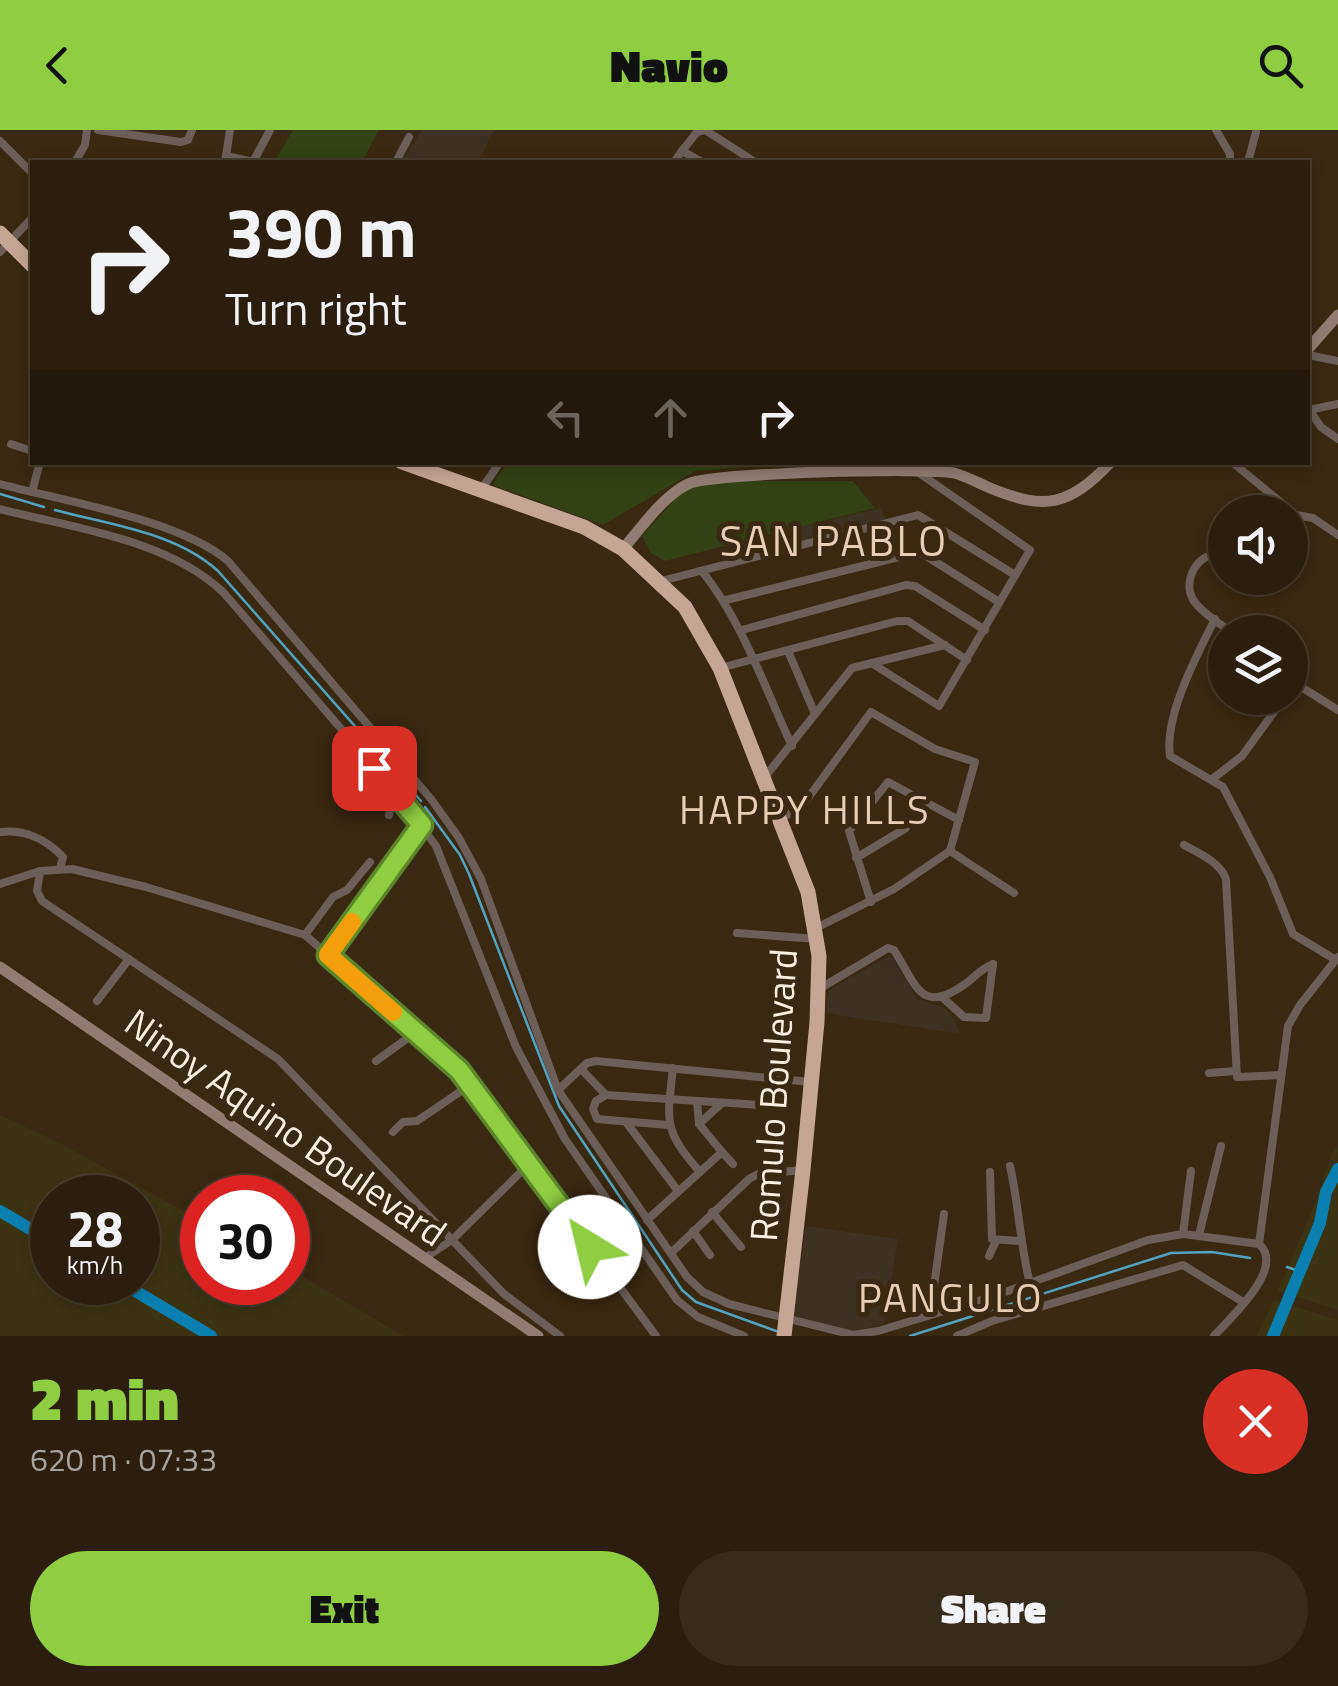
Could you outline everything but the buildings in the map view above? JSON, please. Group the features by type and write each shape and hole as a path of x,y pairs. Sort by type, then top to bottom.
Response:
{"highway":[{"path":"3,243 30,263"},
{"name":"Romulo Boulevard","path":"411,465 584,527 623,548 685,608 720,668 808,892 817,934 819,989 786,1328"}],"main road":[{"path":"1310,350 1338,316"},
{"path":"623,548 687,484 751,469 954,474 1028,502 1049,503 1068,499 1108,465"},
{"name":"Ninoy Aquino Boulevard","path":"0,967 538,1336"}],"street":[{"path":"76,160 88,130"},
{"path":"98,130 181,142 188,140 192,130"},
{"path":"226,159 230,130"},
{"path":"254,160 270,130"},
{"path":"675,160 698,132 705,130 752,160"},
{"path":"1216,130 1230,160"},
{"path":"1249,160 1256,132"},
{"path":"397,160 409,137"},
{"path":"0,141 30,171"},
{"path":"682,151 698,160"},
{"path":"3,243 30,220"},
{"path":"1310,353 1338,361"},
{"path":"1310,409 1338,404"},
{"path":"1310,410 1321,427 1338,439"},
{"path":"10,444 30,451"},
{"path":"32,492 39,465"},
{"path":"482,490 498,465"},
{"path":"874,664 939,706 1030,550 904,465"},
{"path":"1236,465 1273,495"},
{"path":"0,484 32,492 48,509 176,558 206,576 400,797 436,846 516,1047 565,1140 676,1300 698,1317 744,1336"},
{"path":"0,509 48,509 170,530 213,548 302,644 459,838 481,879 558,1090 687,1278 703,1292 786,1328 853,1334 930,1316 1148,1240 1183,1234 1259,1244 1268,1257 1262,1279 1214,1336"},
{"path":"661,581 918,516 1015,574"},
{"path":"1308,517 1338,535"},
{"path":"726,600 923,554 999,602"},
{"path":"1208,554 1190,578 1190,592 1194,603 1209,615"},
{"path":"702,571 726,600 742,630 792,746"},
{"path":"742,630 906,585 915,586 985,630"},
{"path":"720,668 908,621 967,660"},
{"path":"1208,636 1179,703 1168,746 1170,756 1223,787 1270,877 1294,934 1337,959 1288,1026 1259,1244"},
{"path":"764,778 846,673 858,664 874,664 945,645"},
{"path":"788,651 815,714"},
{"path":"1308,693 1338,710"},
{"path":"737,933 817,934 950,851 974,762 936,749 871,712 802,805 781,819"},
{"path":"1211,780 1242,756 1272,715"},
{"path":"870,902 849,831 888,782 959,820"},
{"path":"388,815 392,802 400,797"},
{"path":"410,810 431,799"},
{"path":"328,955 422,825"},
{"path":"856,858 906,828"},
{"path":"0,832 30,833 57,851 62,857 60,868"},
{"path":"1184,846 1223,870 1226,879 1237,1090"},
{"path":"950,851 1014,893"},
{"path":"305,935 333,897 347,890 370,862"},
{"path":"0,884 60,868 146,887 305,935 459,1070 656,1336"},
{"path":"40,872 37,891 42,901 278,1059 504,1294 560,1336"},
{"path":"819,989 888,948 894,950 921,994 943,998 964,1017 986,1018 994,966 990,963 943,998"},
{"path":"97,1001 129,959"},
{"path":"376,1060 416,1032"},
{"path":"558,1090 581,1068 596,1061 811,1082"},
{"path":"581,1068 606,1095"},
{"path":"674,1068 668,1125 672,1139 700,1172"},
{"path":"1209,1073 1281,1075"},
{"path":"668,1125 596,1119 596,1101 606,1095 777,1106 782,1102 786,1079"},
{"path":"393,1132 403,1122 417,1121 470,1085"},
{"path":"697,1101 699,1124 733,1164"},
{"path":"699,1124 722,1103"},
{"path":"626,1122 678,1191"},
{"path":"1199,1236 1221,1146"},
{"path":"646,1220 722,1152"},
{"path":"424,1259 452,1240 529,1164"},
{"path":"1010,1166 1018,1202 1019,1241 1030,1284"},
{"path":"670,1253 742,1184 758,1174 803,1170"},
{"path":"1183,1234 1191,1170"},
{"path":"990,1172 992,1239 1019,1241"},
{"path":"712,1212 741,1247"},
{"path":"930,1316 944,1214"},
{"path":"692,1231 710,1255"},
{"path":"989,1256 996,1241"},
{"path":"958,1336 1009,1316 1183,1265 1243,1302"}],"shaded area":[{"path":"422,130 494,130 479,160 403,160"},
{"path":"880,508 886,521 788,547 784,531"},
{"path":"892,957 917,999 943,1007 960,1034 825,1013 829,990"},
{"path":"806,1226 898,1239 884,1324 854,1331 792,1319"}],"green space":[{"path":"293,130 379,130 363,160 275,160"},
{"path":"506,465 751,465 695,471 603,525 493,485"},
{"path":"721,481 853,481 875,508 665,561 651,553 642,536 683,490"}],"sand":[{"path":"0,1115 118,1175 30,1175 30,1305 160,1305 160,1198 180,1209 180,1305 310,1305 310,1281 404,1336 0,1336"},
{"path":"1338,1146 1338,1310 1278,1291 1331,1155"},
{"path":"1274,1300 1338,1320 1338,1336 1256,1336"}],"waterway":[{"path":"0,494 44,507"},
{"path":"55,510 162,539 218,571 421,801"},
{"path":"425,807 469,874 559,1106 682,1290 696,1302 776,1331"},
{"path":"1273,1336 1338,1169"},
{"path":"0,1211 30,1229"},
{"path":"910,1336 1171,1253 1212,1252 1250,1258"},
{"path":"1287,1267 1299,1271"},
{"path":"159,1305 211,1336"}],"slow traffic":[{"path":"352,922 328,955 393,1012"}],"district":[{"name":"SAN PABLO","path":"834,540"},
{"name":"HAPPY HILLS","path":"805,809"},
{"name":"PANGULO","path":"951,1297"}],"route":[{"path":"374,768 422,825 328,955 459,1070 590,1247"}]}
